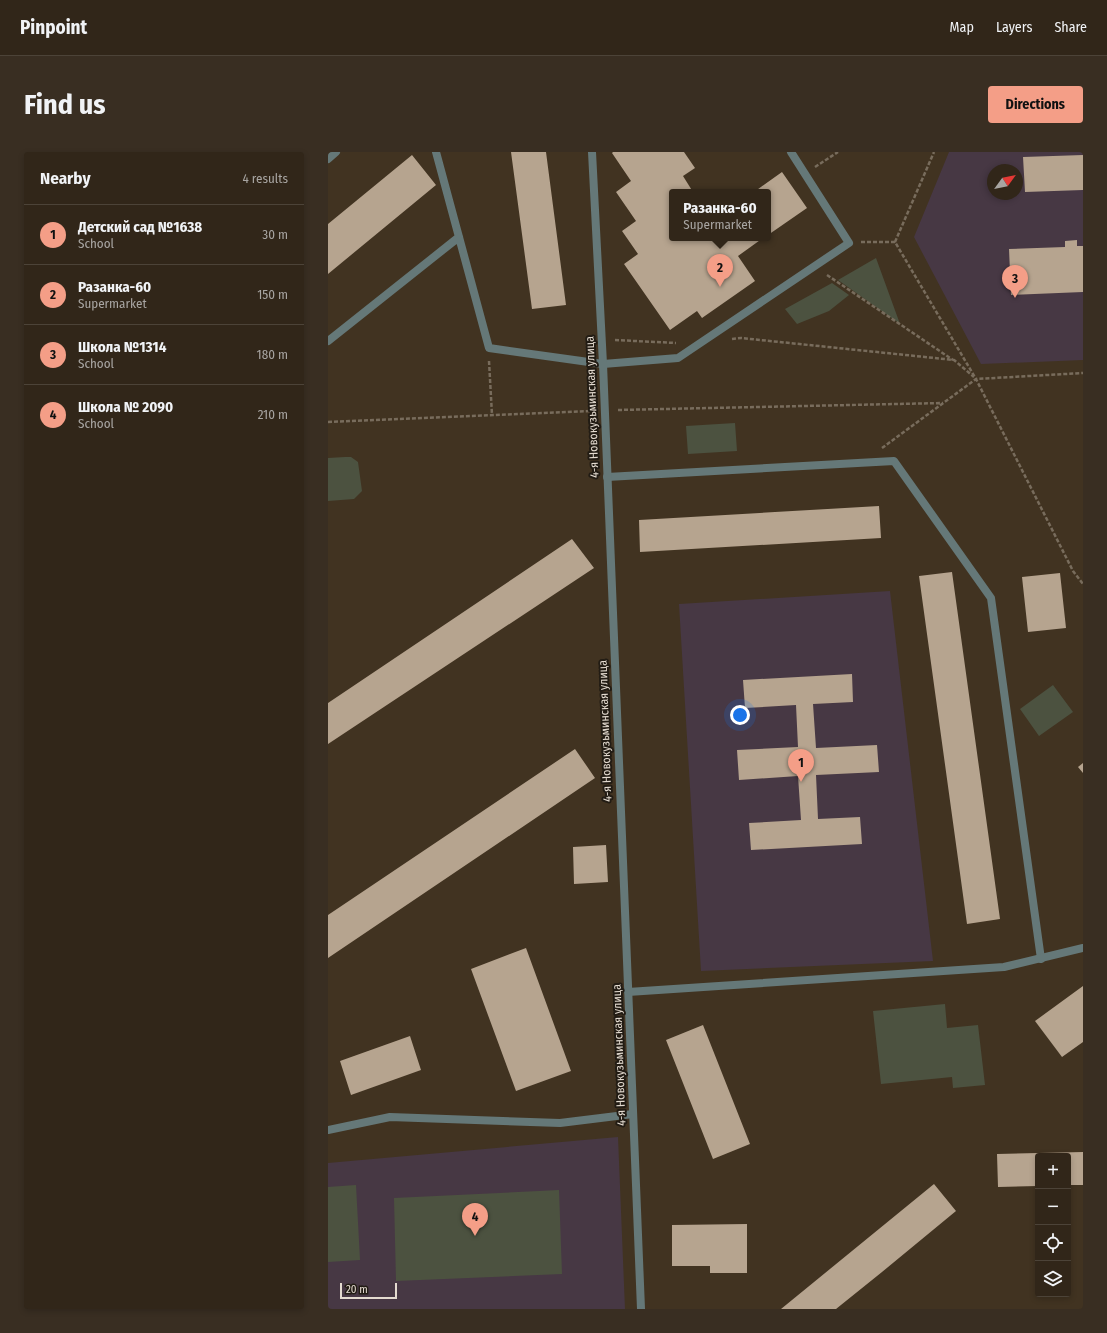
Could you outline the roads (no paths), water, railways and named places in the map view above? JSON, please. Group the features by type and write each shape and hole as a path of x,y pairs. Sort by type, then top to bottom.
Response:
{"street":[{"path":"328,159 336,152"},
{"path":"436,152 489,348 603,364 678,358 849,243 790,152"},
{"name":"4-я Новокузьминская улица","path":"592,152 603,364 641,1309"},
{"path":"328,341 459,237"},
{"path":"607,477 894,461 991,598 1041,959"},
{"path":"628,992 1004,967 1083,948"},
{"path":"328,1130 390,1117 560,1123 633,1114"}],"place":[{"name":"Разанка-60","path":"720,287"},
{"name":"Школа №1314","path":"1015,298"},
{"name":"Детский сад №1638","path":"801,782"},
{"name":"Школа № 2090","path":"475,1236"}]}
